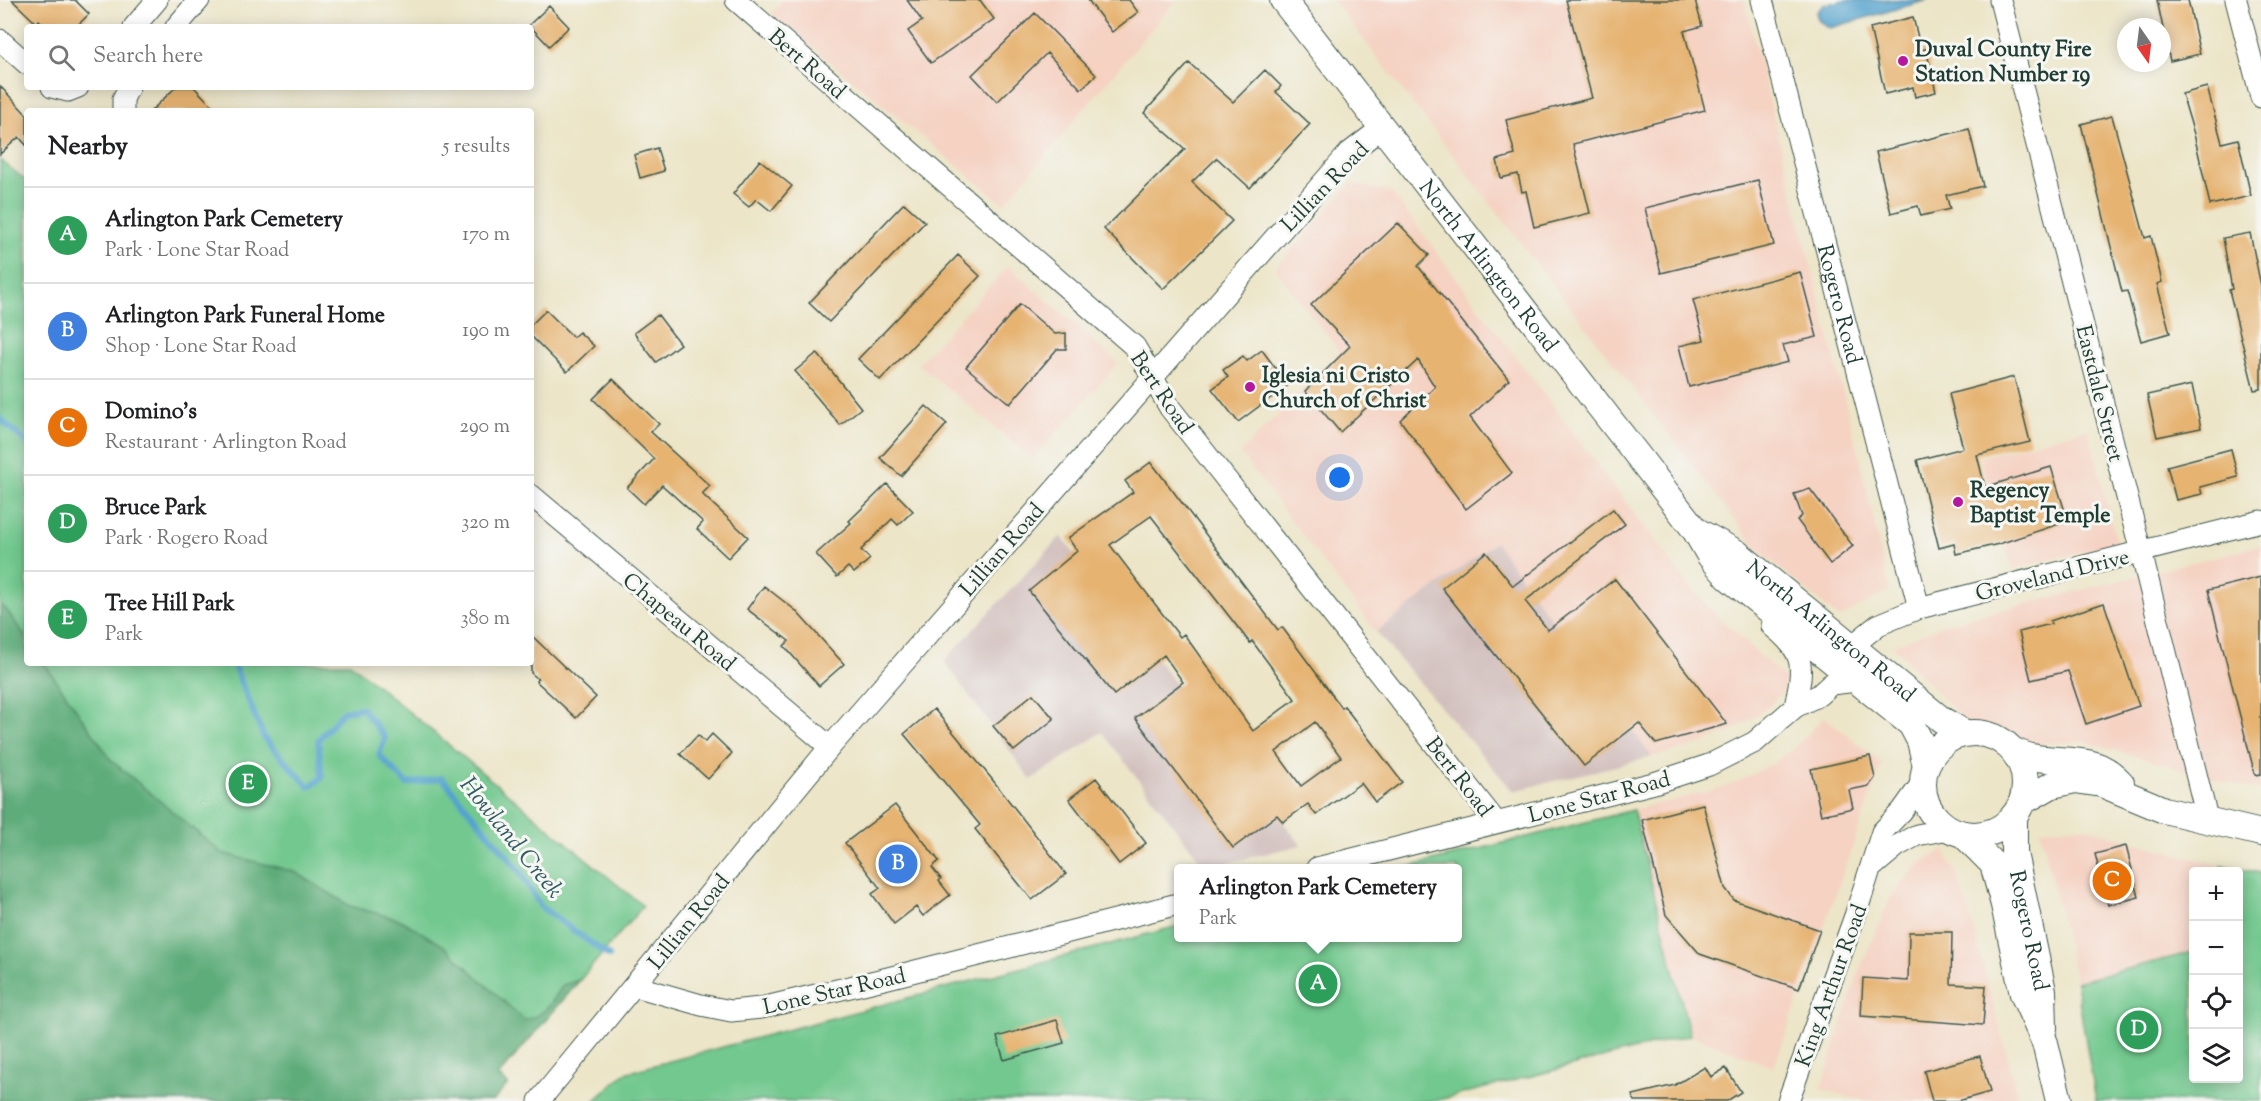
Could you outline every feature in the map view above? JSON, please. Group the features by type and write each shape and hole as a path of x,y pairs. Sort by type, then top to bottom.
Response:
{"main road":[{"name":"North Arlington Road","path":"1283,0 1695,530 1710,556 1728,577 1911,724 1920,741 1924,774"},
{"name":"North Arlington Road","path":"1695,530 1737,553 1942,720 1965,733"},
{"path":"2133,797 2110,771 2090,763 2068,759 2036,758 2014,751 1997,738 1987,734 1965,733 1946,741 1937,748 1924,774 1926,805 1940,823 1956,832 1975,836 1997,830 2018,809 2052,785 2075,780 2102,784 2133,797 2164,810 2261,833"},
{"path":"2014,751 2024,770 2025,781 2018,809"},
{"name":"Rogero Road","path":"2018,809 2014,853 2043,991 2045,1043"},
{"name":"Rogero Road","path":"1956,832 1993,864 2023,994 2045,1043 2059,1101"}],"street":[{"path":"137,24 157,0"},
{"path":"179,24 199,0"},
{"name":"Bert Road","path":"736,0 1135,347 1170,408 1496,822"},
{"name":"Rogero Road","path":"1762,0 1919,608"},
{"name":"Eastdale Street","path":"2000,0 2142,552 2208,822"},
{"path":"2236,0 2261,97"},
{"path":"0,40 24,61"},
{"path":"123,108 123,99 128,90"},
{"name":"Lillian Road","path":"635,986 830,747 1349,153 1383,127"},
{"name":"Chapeau Road","path":"534,498 830,747"},
{"name":"Groveland Drive","path":"1852,646 1878,625 1919,608 2261,521"},
{"path":"1710,556 1719,584 1788,639 1800,658 1801,678 1795,707"},
{"name":"Lone Star Road","path":"1333,864 1654,783 1709,765 1755,742 1795,707 1819,694 1831,684 1857,681"},
{"name":"King Arthur Road","path":"1788,1101 1855,916 1882,832 1902,812 1924,774"},
{"path":"1870,868 1897,846 1917,835 1956,832"},
{"name":"Lone Star Road","path":"635,986 731,1011 761,1008 1174,905"},
{"path":"539,1101 635,986"}],"shaded area":[{"path":"783,0 1176,0 1004,204 771,14"},
{"path":"1333,0 1744,0 1862,468 1889,591 1839,618 1758,550"},
{"path":"1351,183 1391,192 1686,582 1719,618 1786,679 1784,691 1761,713 1731,731 1695,746 1652,757 1495,542 1376,632 1240,453 1340,352 1275,268"},
{"path":"1008,266 1118,363 1033,459 918,364"},
{"path":"2088,429 2117,543 2012,569 1980,457"},
{"path":"1061,536 1301,845 1223,864 1203,864 1102,732 1031,780 944,661"},
{"path":"1495,542 1652,757 1513,791 1376,632"},
{"path":"2261,545 2261,791 2087,742 2044,743 1998,754 1893,646 1942,625"},
{"path":"1824,717 1882,763 1774,1067 1690,1035 1633,810 1723,788 1749,776 1775,762 1799,744"},
{"path":"2082,826 2222,866 2189,867 2189,953 2076,982 2040,829"},
{"path":"1944,850 1956,874 1968,908 2019,1101 1865,1101 1821,1089 1859,971 1890,899 1920,863"}],"green space":[{"path":"0,160 24,179 24,666 354,666 643,906 498,1076 508,1084 493,1101 0,1101"},
{"path":"0,604 24,635 24,666 46,666 112,761 222,853 295,872 350,906 401,920 444,946 524,1020 543,1011 563,985 580,980 498,1076 508,1084 493,1101 0,1101"},
{"path":"1633,810 1690,1035 1435,1101 594,1101 625,1073 1174,927 1174,942 1462,942 1462,864 1421,864"},
{"path":"2243,870 2261,873 2261,1101 2096,1101 2076,982 2189,953 2189,1083 2243,1083"}],"water":[{"path":"1845,0 1928,0 1830,28 1819,21 1816,13 1823,5"}],"building":[{"path":"12,0 75,0 89,14 79,24 42,24 39,20 36,23"},
{"path":"907,0 980,0 994,19 931,63 908,31 922,21"},
{"path":"1088,0 1129,0 1138,12 1112,32"},
{"path":"1566,0 1695,0 1702,26 1684,31 1705,110 1573,144 1590,213 1534,227 1526,191 1522,192 1518,174 1501,178 1497,160 1515,155 1506,120 1592,98"},
{"path":"2157,0 2188,0 2200,54 2171,61 2171,18 2161,18"},
{"path":"549,6 569,27 549,46 534,30 534,24 530,24"},
{"path":"1035,13 1096,75 1081,89 1047,53 997,102 972,75"},
{"name":"Duval County Fire Station Number 19","path":"1913,17 1921,50 1926,49 1936,92 1915,97 1913,87 1885,94 1870,28"},
{"path":"1189,63 1233,102 1265,70 1281,86 1276,92 1310,124 1250,188 1217,158 1192,182 1232,221 1163,289 1104,229 1185,149 1144,113"},
{"path":"0,86 24,112 24,143 19,137 0,154"},
{"path":"2207,87 2222,143 2238,139 2251,196 2210,205 2194,134 2182,94"},
{"path":"173,90 197,90 214,108 154,108"},
{"path":"2112,116 2145,238 2151,236 2162,282 2157,284 2170,333 2141,341 2127,291 2122,292 2081,124"},
{"path":"1969,129 1983,186 1946,195 1950,209 1921,216 1918,206 1891,213 1876,152"},
{"path":"657,148 664,171 640,178 634,155"},
{"path":"760,160 792,186 771,211 756,199 749,207 733,194"},
{"path":"1758,180 1774,245 1661,273 1645,208"},
{"path":"904,203 925,222 829,322 809,303"},
{"path":"1398,223 1429,255 1418,266 1509,380 1470,417 1512,473 1466,509 1400,420 1435,387 1418,360 1340,432 1305,391 1350,346 1311,305"},
{"path":"2250,233 2261,286 2261,389 2254,390 2229,290 2232,289 2223,238"},
{"path":"958,255 980,276 880,380 858,359"},
{"path":"1800,272 1817,337 1783,345 1788,362 1689,387 1679,346 1704,340 1693,300"},
{"path":"1020,304 1055,334 1066,333 1066,349 1057,349 1010,404 966,367"},
{"path":"546,310 573,337 579,332 594,346 567,372 534,339 534,322"},
{"path":"658,315 680,344 656,362 634,333"},
{"name":"Iglesia ni Cristo Church of Christ","path":"1262,350 1288,385 1238,422 1212,389 1228,377 1223,370 1243,356 1247,361"},
{"path":"817,353 861,408 840,425 795,371"},
{"name":"Regency Baptist Temple","path":"2014,377 2030,442 1977,455 1985,487 2051,467 2068,521 1999,544 1956,554 1954,544 1939,548 1917,460 1963,448 1949,394"},
{"path":"613,379 659,424 651,432 710,486 702,494 748,537 728,558 697,529 703,522 662,485 644,504 627,488 654,459 593,399"},
{"path":"2192,385 2201,428 2157,437 2147,395"},
{"path":"926,406 947,424 901,476 880,458"},
{"path":"2231,449 2238,477 2200,487 2202,494 2176,500 2167,466"},
{"path":"1151,462 1278,630 1282,627 1342,708 1344,706 1402,782 1375,802 1361,783 1316,815 1308,804 1283,822 1277,815 1233,848 1135,718 1183,682 1164,655 1114,695 1029,591 1077,551 1068,538 1133,492 1125,481","holes":["1151,516 1250,643 1252,641 1295,699 1253,731 1184,634 1180,637 1110,545","1315,722 1341,757 1301,786 1276,752"]},
{"path":"887,484 913,511 898,525 892,519 861,550 870,559 854,573 848,567 837,577 816,554 851,523 849,521"},
{"path":"1810,489 1853,546 1830,564 1797,520 1802,516 1794,494"},
{"path":"1613,509 1625,524 1525,601 1548,630 1615,579 1727,724 1656,744 1639,723 1584,766 1442,588 1486,552 1513,586"},
{"path":"2261,577 2261,774 2255,775 2208,590"},
{"path":"764,586 795,610 844,664 819,686 784,646 789,641 747,609"},
{"path":"2104,603 2139,706 2086,724 2068,671 2031,680 2019,632 2051,624 2050,621"},
{"path":"534,638 596,697 576,718 536,681 538,679 531,673 531,666 534,666"},
{"path":"1033,694 1054,719 1014,751 993,726"},
{"path":"934,709 1066,874 1032,900 975,829 980,825 904,734"},
{"path":"712,734 732,753 708,779 680,754 698,735 705,742"},
{"path":"1870,756 1875,778 1869,786 1849,790 1853,808 1821,815 1811,769"},
{"path":"1096,778 1146,843 1119,864 1069,799"},
{"path":"1703,804 1725,888 1734,900 1820,930 1799,989 1700,954 1666,915 1642,820"},
{"path":"895,805 939,861 932,867 950,895 923,916 916,907 894,924 872,894 880,888 845,843"},
{"path":"2126,846 2139,897 2108,905 2095,854"},
{"path":"1909,932 1952,932 1951,984 1986,986 1983,1025 1861,1016 1863,978 1908,981"},
{"path":"1057,1020 1064,1043 1004,1060 997,1037"},
{"path":"1980,1056 1990,1092 1958,1101 1932,1101 1924,1071"},
{"path":"1705,1067 1711,1077 1726,1068 1741,1092 1727,1101 1634,1101 1633,1095 1675,1085"}],"waterway":[{"name":"Howland Creek","path":"0,419 24,440"},
{"name":"Howland Creek","path":"234,666 264,738 309,787 322,778 318,740 344,711 362,708 385,738 379,755 407,784 442,778 518,869 541,907 609,956"}],"place":[{"name":"Duval County Fire Station Number 19","path":"1903,61"},
{"name":"Iglesia ni Cristo Church of Christ","path":"1250,387"},
{"name":"Regency Baptist Temple","path":"1958,502"},
{"name":"Tree Hill Park","path":"248,784"},
{"name":"Arlington Park Funeral Home","path":"898,864"},
{"name":"Domino's","path":"2112,881"},
{"name":"Arlington Park Cemetery","path":"1318,984"},
{"name":"Bruce Park","path":"2139,1030"}]}
